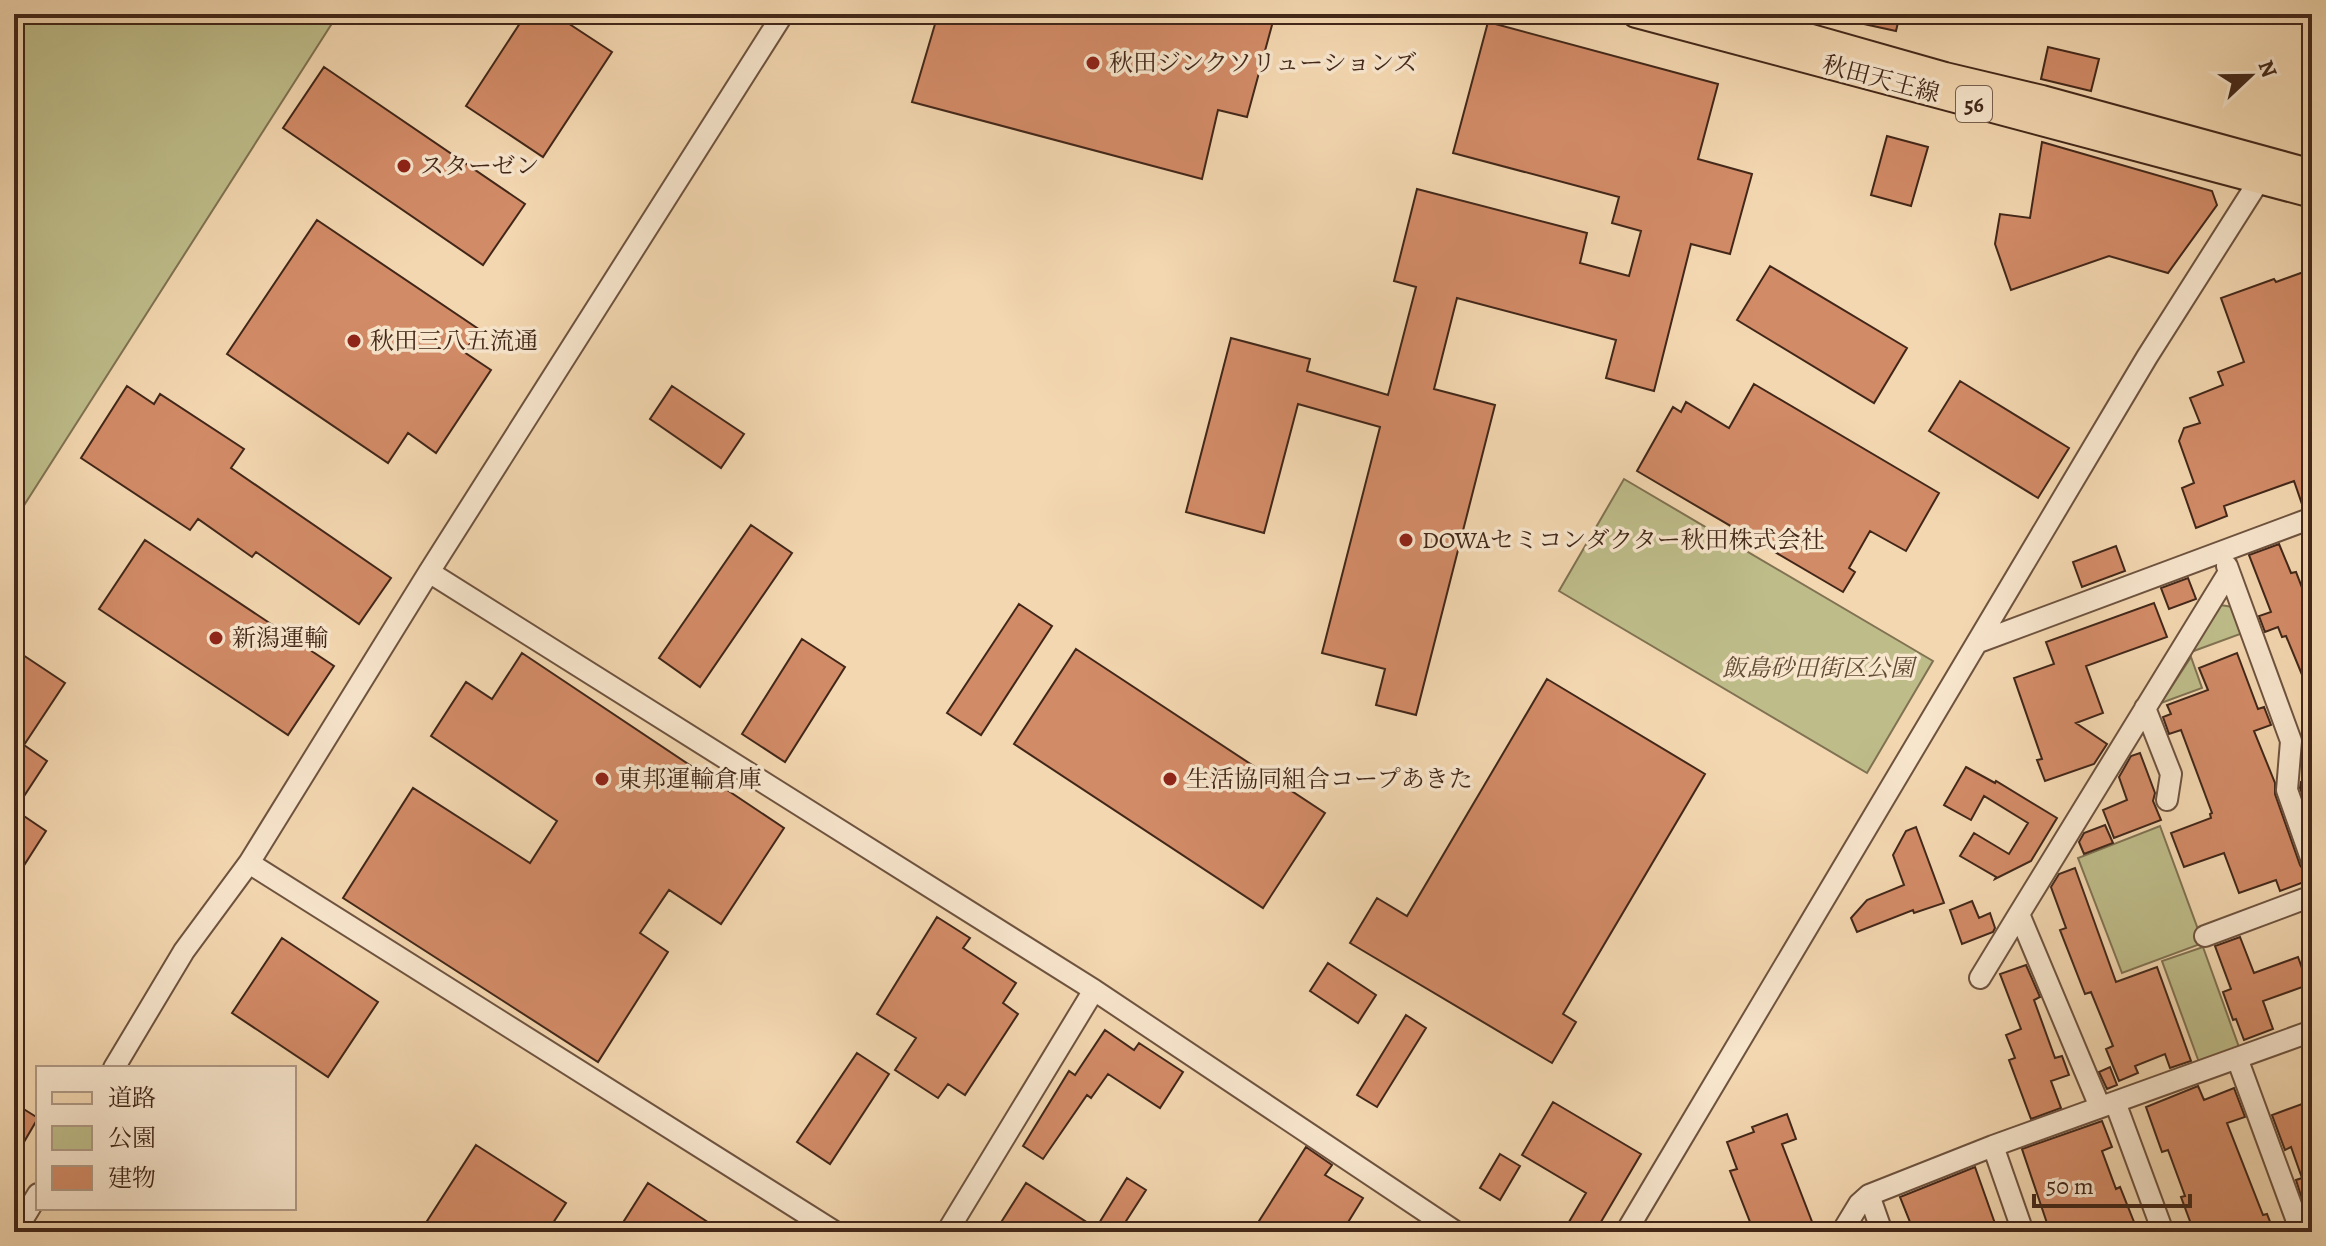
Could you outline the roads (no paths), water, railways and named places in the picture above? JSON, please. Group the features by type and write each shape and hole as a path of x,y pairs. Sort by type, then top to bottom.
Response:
{"main road":[{"name":"秋田天王線","path":"1636,14 2265,171 2312,173"},
{"name":"秋田天王線","path":"1727,14 1945,76 2042,99 2265,171 2312,194"}],"street":[{"path":"115,1066 184,951 249,863 429,572 783,14"},
{"path":"1626,1232 2147,357 2265,171"},
{"path":"1979,642 2312,518"},
{"path":"2222,550 2291,741 2287,790 2312,861"},
{"path":"429,572 1094,990 1456,1232"},
{"path":"1980,978 2229,572"},
{"path":"2145,708 2171,774 2167,800"},
{"path":"249,863 835,1232"},
{"path":"2205,936 2312,896"},
{"path":"2019,914 2163,1232"},
{"path":"947,1232 1094,990"},
{"path":"1842,1232 1859,1204 1869,1195 1993,1146 2312,1031"},
{"path":"2237,1058 2301,1232"},
{"path":"1993,1146 2023,1232"},
{"path":"1869,1195 1882,1232"},
{"path":"15,1232 36,1197"}],"place":[{"name":"秋田ジンクソリューションズ","path":"1093,63"},
{"name":"スターゼン","path":"404,166"},
{"name":"秋田三八五流通","path":"354,341"},
{"name":"DOWAセミコンダクター秋田株式会社","path":"1406,540"},
{"name":"新潟運輸","path":"216,638"},
{"name":"東邦運輸倉庫","path":"602,779"},
{"name":"生活協同組合コープあきた","path":"1170,779"}],"park label":[{"name":"飯島砂田街区公園","path":"1818,668"}]}
